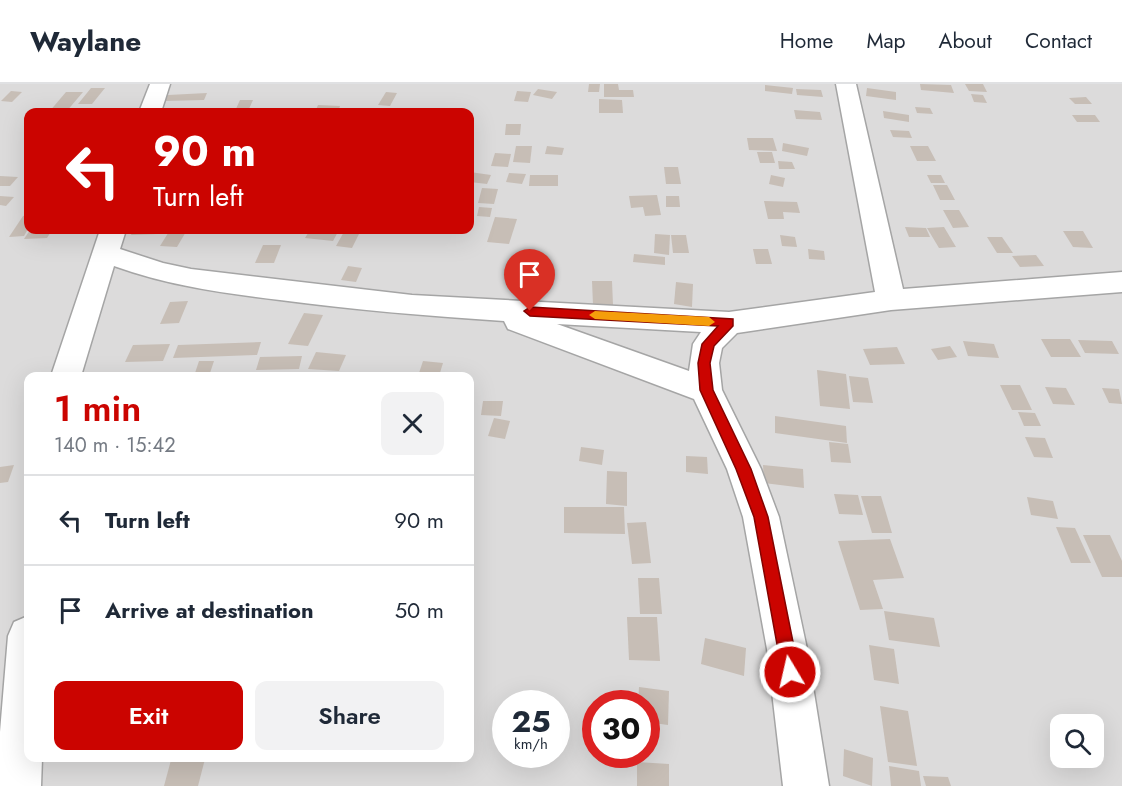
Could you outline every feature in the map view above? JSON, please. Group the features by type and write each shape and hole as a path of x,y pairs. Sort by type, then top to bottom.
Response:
{"street":[{"path":"151,108 160,84"},
{"path":"846,84 891,300"},
{"path":"67,372 109,242 159,272 246,287 412,305 729,323 891,300 1122,282"},
{"path":"486,309 706,390"},
{"path":"729,323 708,344 704,363 706,390 744,469 761,517 787,650 806,786"},
{"path":"18,786 24,696"}],"shaded area":[{"path":"0,84 1122,84 1122,786 0,786"}],"building":[{"path":"589,84 600,84 599,92 588,92"},
{"path":"604,84 618,84 619,90 633,90 634,97 604,97"},
{"path":"920,84 951,85 954,93 921,90"},
{"path":"965,84 983,84 987,92 969,91"},
{"path":"765,85 793,88 792,94 765,91"},
{"path":"91,88 105,88 92,104 78,104"},
{"path":"867,88 896,92 896,100 866,96"},
{"path":"538,89 557,92 552,99 533,95"},
{"path":"796,89 821,90 823,97 797,95"},
{"path":"11,91 22,92 12,102 1,101"},
{"path":"517,91 531,92 528,102 514,101"},
{"path":"66,92 83,92 69,108 52,108"},
{"path":"386,92 397,93 390,106 378,105"},
{"path":"207,93 204,100 164,101 168,95"},
{"path":"971,94 983,95 987,103 974,102"},
{"path":"1086,97 1092,104 1075,104 1069,98"},
{"path":"599,99 622,100 623,113 599,113"},
{"path":"240,100 253,100 249,108 236,108"},
{"path":"318,105 340,106 339,108 317,108"},
{"path":"915,107 930,108 933,114 917,113"},
{"path":"794,110 820,112 822,120 796,119"},
{"path":"883,111 909,115 909,122 884,118"},
{"path":"1072,115 1095,115 1100,122 1077,122"},
{"path":"506,124 521,124 520,135 505,135"},
{"path":"890,130 909,131 912,138 893,137"},
{"path":"747,138 773,138 777,151 749,150"},
{"path":"783,143 809,148 807,156 782,151"},
{"path":"516,146 532,146 530,163 513,162"},
{"path":"547,146 564,148 562,155 545,154"},
{"path":"910,146 928,146 936,161 917,161"},
{"path":"757,152 772,152 775,163 760,163"},
{"path":"495,153 511,154 508,167 491,166"},
{"path":"778,161 792,162 795,169 779,169"},
{"path":"664,167 678,167 681,184 666,184"},
{"path":"474,173 491,175 487,184 474,182"},
{"path":"509,173 526,174 522,184 506,182"},
{"path":"530,175 558,175 558,186 529,186"},
{"path":"771,175 785,178 783,187 769,184"},
{"path":"927,175 941,175 945,183 931,183"},
{"path":"0,176 18,177 10,186 0,186"},
{"path":"933,185 947,185 955,200 940,200"},
{"path":"482,188 498,189 494,204 478,203"},
{"path":"657,195 661,215 645,216 643,207 631,208 629,196"},
{"path":"0,196 14,197 6,206 0,205"},
{"path":"666,196 679,196 680,207 666,207"},
{"path":"764,201 797,202 800,213 783,212 784,219 768,219"},
{"path":"479,207 492,208 490,217 477,216"},
{"path":"943,210 959,210 969,227 953,228"},
{"path":"23,216 24,236 9,237"},
{"path":"495,217 517,219 509,244 487,242"},
{"path":"905,227 926,228 930,237 909,237"},
{"path":"944,227 956,247 939,248 927,228"},
{"path":"1063,231 1083,231 1093,248 1073,247"},
{"path":"27,234 50,234 47,238 24,239"},
{"path":"168,234 185,234 177,247 160,246"},
{"path":"308,234 337,234 333,241 305,238"},
{"path":"343,234 359,234 352,248 336,246"},
{"path":"655,234 670,235 669,255 654,253"},
{"path":"671,235 686,235 689,253 673,253"},
{"path":"780,235 795,237 797,247 782,246"},
{"path":"987,237 1002,237 1013,253 997,253"},
{"path":"263,245 281,245 274,263 255,263"},
{"path":"753,249 768,249 772,264 756,264"},
{"path":"808,249 824,251 825,260 809,259"},
{"path":"634,254 665,257 665,265 633,262"},
{"path":"1036,255 1044,266 1020,267 1012,256"},
{"path":"348,266 362,268 356,282 341,280"},
{"path":"592,281 612,281 613,305 593,305"},
{"path":"676,282 693,284 692,307 674,304"},
{"path":"188,301 179,323 160,324 170,302"},
{"path":"304,313 323,315 308,346 288,344"},
{"path":"1041,339 1070,339 1081,357 1051,357"},
{"path":"1078,340 1112,341 1119,354 1085,353"},
{"path":"963,341 994,344 999,358 968,356"},
{"path":"261,342 257,355 173,358 178,345"},
{"path":"170,344 163,361 125,362 133,345"},
{"path":"950,346 957,357 938,360 931,349"},
{"path":"897,347 905,364 870,365 863,349"},
{"path":"316,352 346,355 339,371 308,369"},
{"path":"302,356 299,369 256,370 260,357"},
{"path":"199,361 214,361 210,372 195,372"},
{"path":"423,361 443,363 440,372 419,372"},
{"path":"817,370 846,374 850,409 820,406"},
{"path":"849,376 868,378 873,403 853,402"},
{"path":"1000,385 1020,385 1032,410 1012,410"},
{"path":"1045,387 1066,388 1075,405 1053,404"},
{"path":"1102,388 1119,389 1122,404 1109,403"},
{"path":"483,401 503,401 501,416 481,415"},
{"path":"1018,412 1035,413 1041,426 1024,426"},
{"path":"775,416 846,426 847,443 775,433"},
{"path":"494,418 510,421 505,439 488,436"},
{"path":"1025,437 1045,438 1053,458 1034,457"},
{"path":"829,442 848,444 851,463 831,462"},
{"path":"581,447 604,450 602,465 579,461"},
{"path":"686,456 707,457 708,474 686,472"},
{"path":"14,465 8,482 0,483 0,467"},
{"path":"763,465 803,469 804,488 764,483"},
{"path":"607,471 627,472 627,506 606,504"},
{"path":"834,494 858,495 863,515 839,514"},
{"path":"861,496 881,496 892,533 872,533"},
{"path":"1027,497 1053,501 1058,519 1031,515"},
{"path":"564,507 624,507 625,534 564,533"},
{"path":"646,522 651,563 632,564 627,523"},
{"path":"1056,527 1075,528 1091,563 1071,563"},
{"path":"1083,535 1110,535 1122,561 1122,577 1102,577"},
{"path":"890,539 904,578 873,580 883,609 860,610 838,541"},
{"path":"638,578 659,578 662,614 640,614"},
{"path":"884,611 934,618 940,647 889,640"},
{"path":"627,617 657,617 660,661 629,660"},
{"path":"705,638 746,648 744,676 701,664"},
{"path":"869,645 894,649 899,684 874,680"},
{"path":"639,687 669,691 668,725 660,724 660,690 639,690"},
{"path":"880,706 908,711 917,766 888,762"},
{"path":"844,749 873,758 872,786 843,776"},
{"path":"170,762 204,762 198,786 164,786"},
{"path":"660,763 669,764 669,786 637,786 637,768 660,768"},
{"path":"889,766 919,771 921,786 891,786"},
{"path":"923,776 948,777 951,786 926,786"}],"slow traffic":[{"path":"595,315 709,322"}],"route":[{"path":"530,311 729,323 708,344 704,363 706,390 744,469 761,517 790,672"}]}
